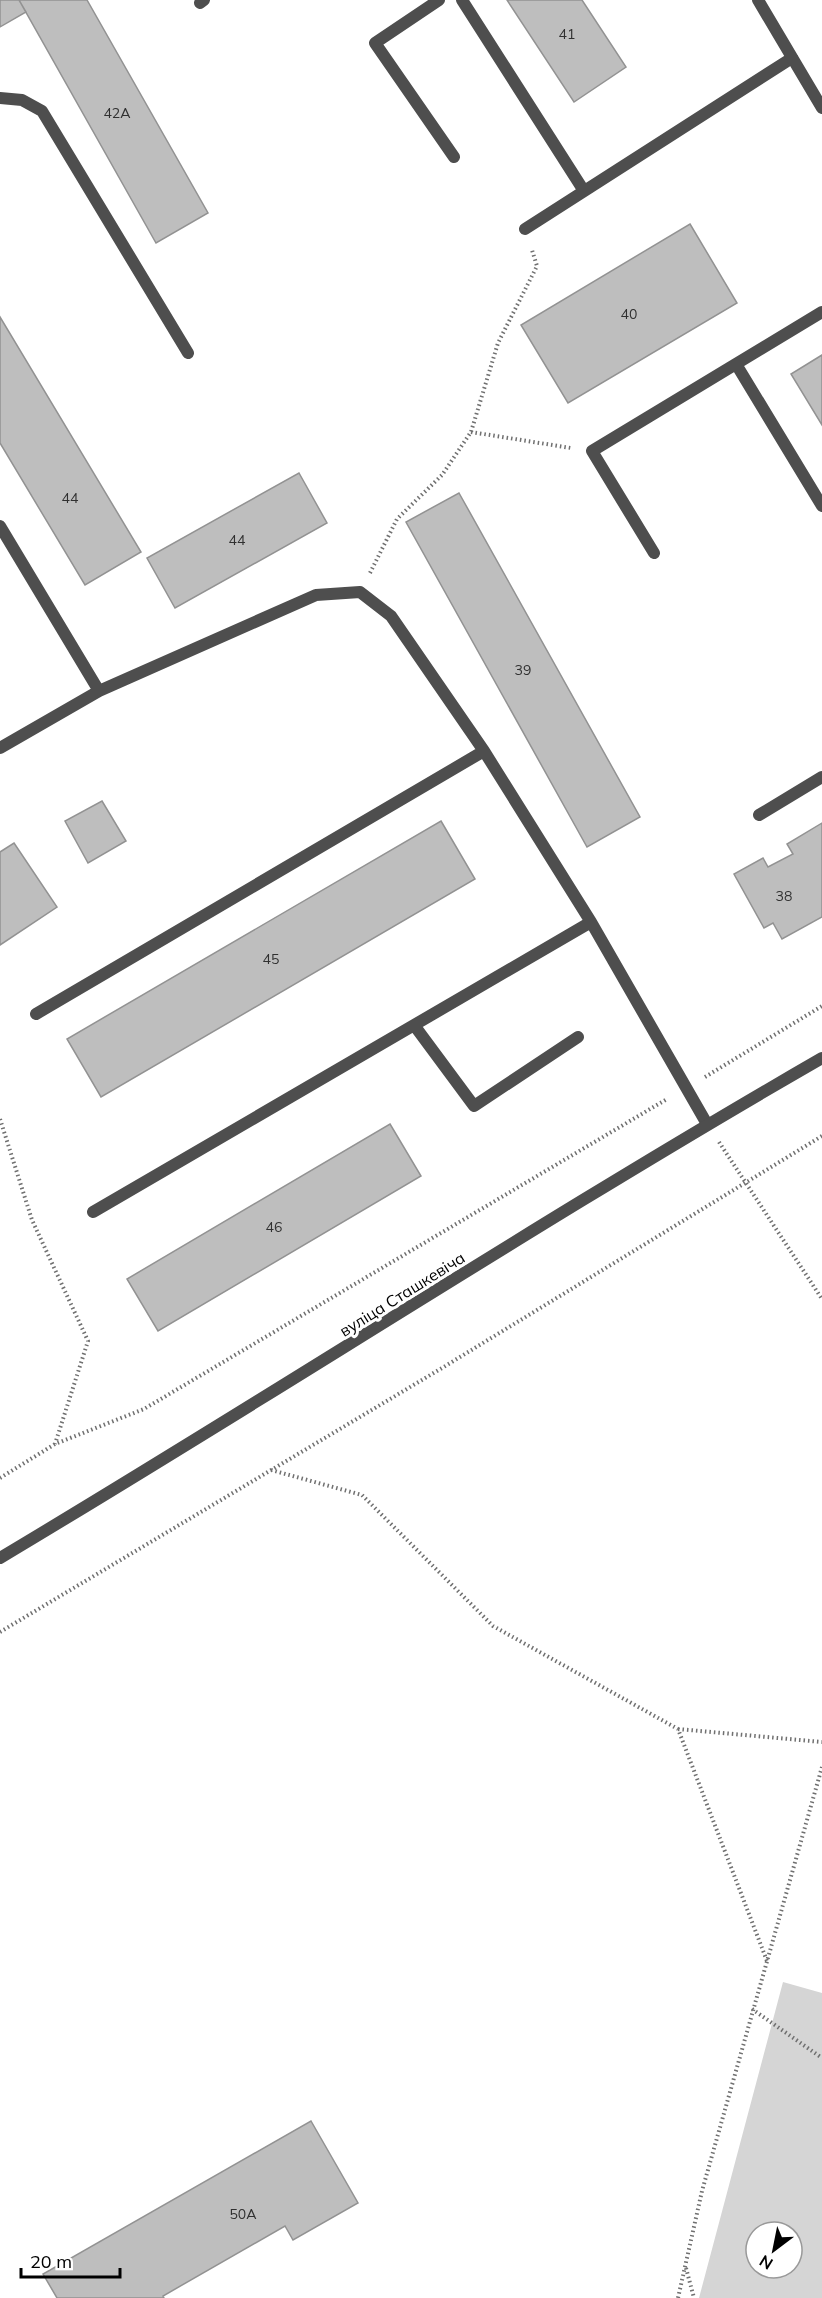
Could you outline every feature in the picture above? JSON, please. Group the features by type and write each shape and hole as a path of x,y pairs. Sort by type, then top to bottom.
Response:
{"street":[{"path":"439,0 375,43 454,157"},
{"path":"462,0 584,191"},
{"path":"758,0 822,108"},
{"path":"525,229 792,58"},
{"path":"0,98 22,100 42,111 188,353"},
{"path":"654,553 592,451 822,312"},
{"path":"736,364 822,506"},
{"path":"0,526 99,691"},
{"path":"0,748 99,691 316,595 360,592 391,616 484,751 591,922 707,1124"},
{"path":"36,1014 484,751"},
{"path":"759,815 822,777"},
{"path":"93,1212 591,922"},
{"path":"414,1025 474,1106 578,1037"},
{"name":"вуліца Сташкевіча","path":"0,1558 161,1462 707,1124 822,1058"}],"path":[{"path":"360,592 397,519 442,475 471,432 498,343 537,266 525,229"},
{"path":"471,432 592,451"},
{"path":"0,1478 55,1444 144,1409 822,1006"},
{"path":"0,1119 32,1221 88,1341 55,1444"},
{"path":"707,1124 822,1299"},
{"path":"0,1632 442,1368 744,1181 822,1136"},
{"path":"270,1470 362,1495 493,1626 678,1729 822,1742"},
{"path":"678,1729 767,1961"},
{"path":"678,2298 702,2191 822,1767"},
{"path":"752,2009 822,2058"},
{"path":"686,2268 694,2298"}],"shaded area":[{"path":"783,1982 822,1993 822,2298 699,2298"}],"building":[{"path":"0,0 19,0 26,12 0,27"},
{"path":"19,0 87,0 208,213 156,243"},
{"path":"507,0 582,0 626,67 574,102"},
{"path":"690,224 737,303 568,403 521,325"},
{"path":"0,317 141,552 85,585 0,443"},
{"path":"822,355 822,425 791,374"},
{"path":"299,473 327,523 175,608 147,558"},
{"path":"459,493 640,817 587,847 406,522"},
{"path":"102,801 126,841 88,863 65,821"},
{"path":"441,821 475,879 101,1097 67,1039"},
{"path":"822,823 822,917 782,939 773,923 764,928 734,874 763,858 768,867 793,854 787,844"},
{"path":"14,843 57,907 0,945 0,852"},
{"path":"390,1124 421,1176 158,1331 127,1279"},
{"path":"311,2121 358,2203 293,2240 285,2226 163,2296 164,2298 57,2298 43,2274"}]}
